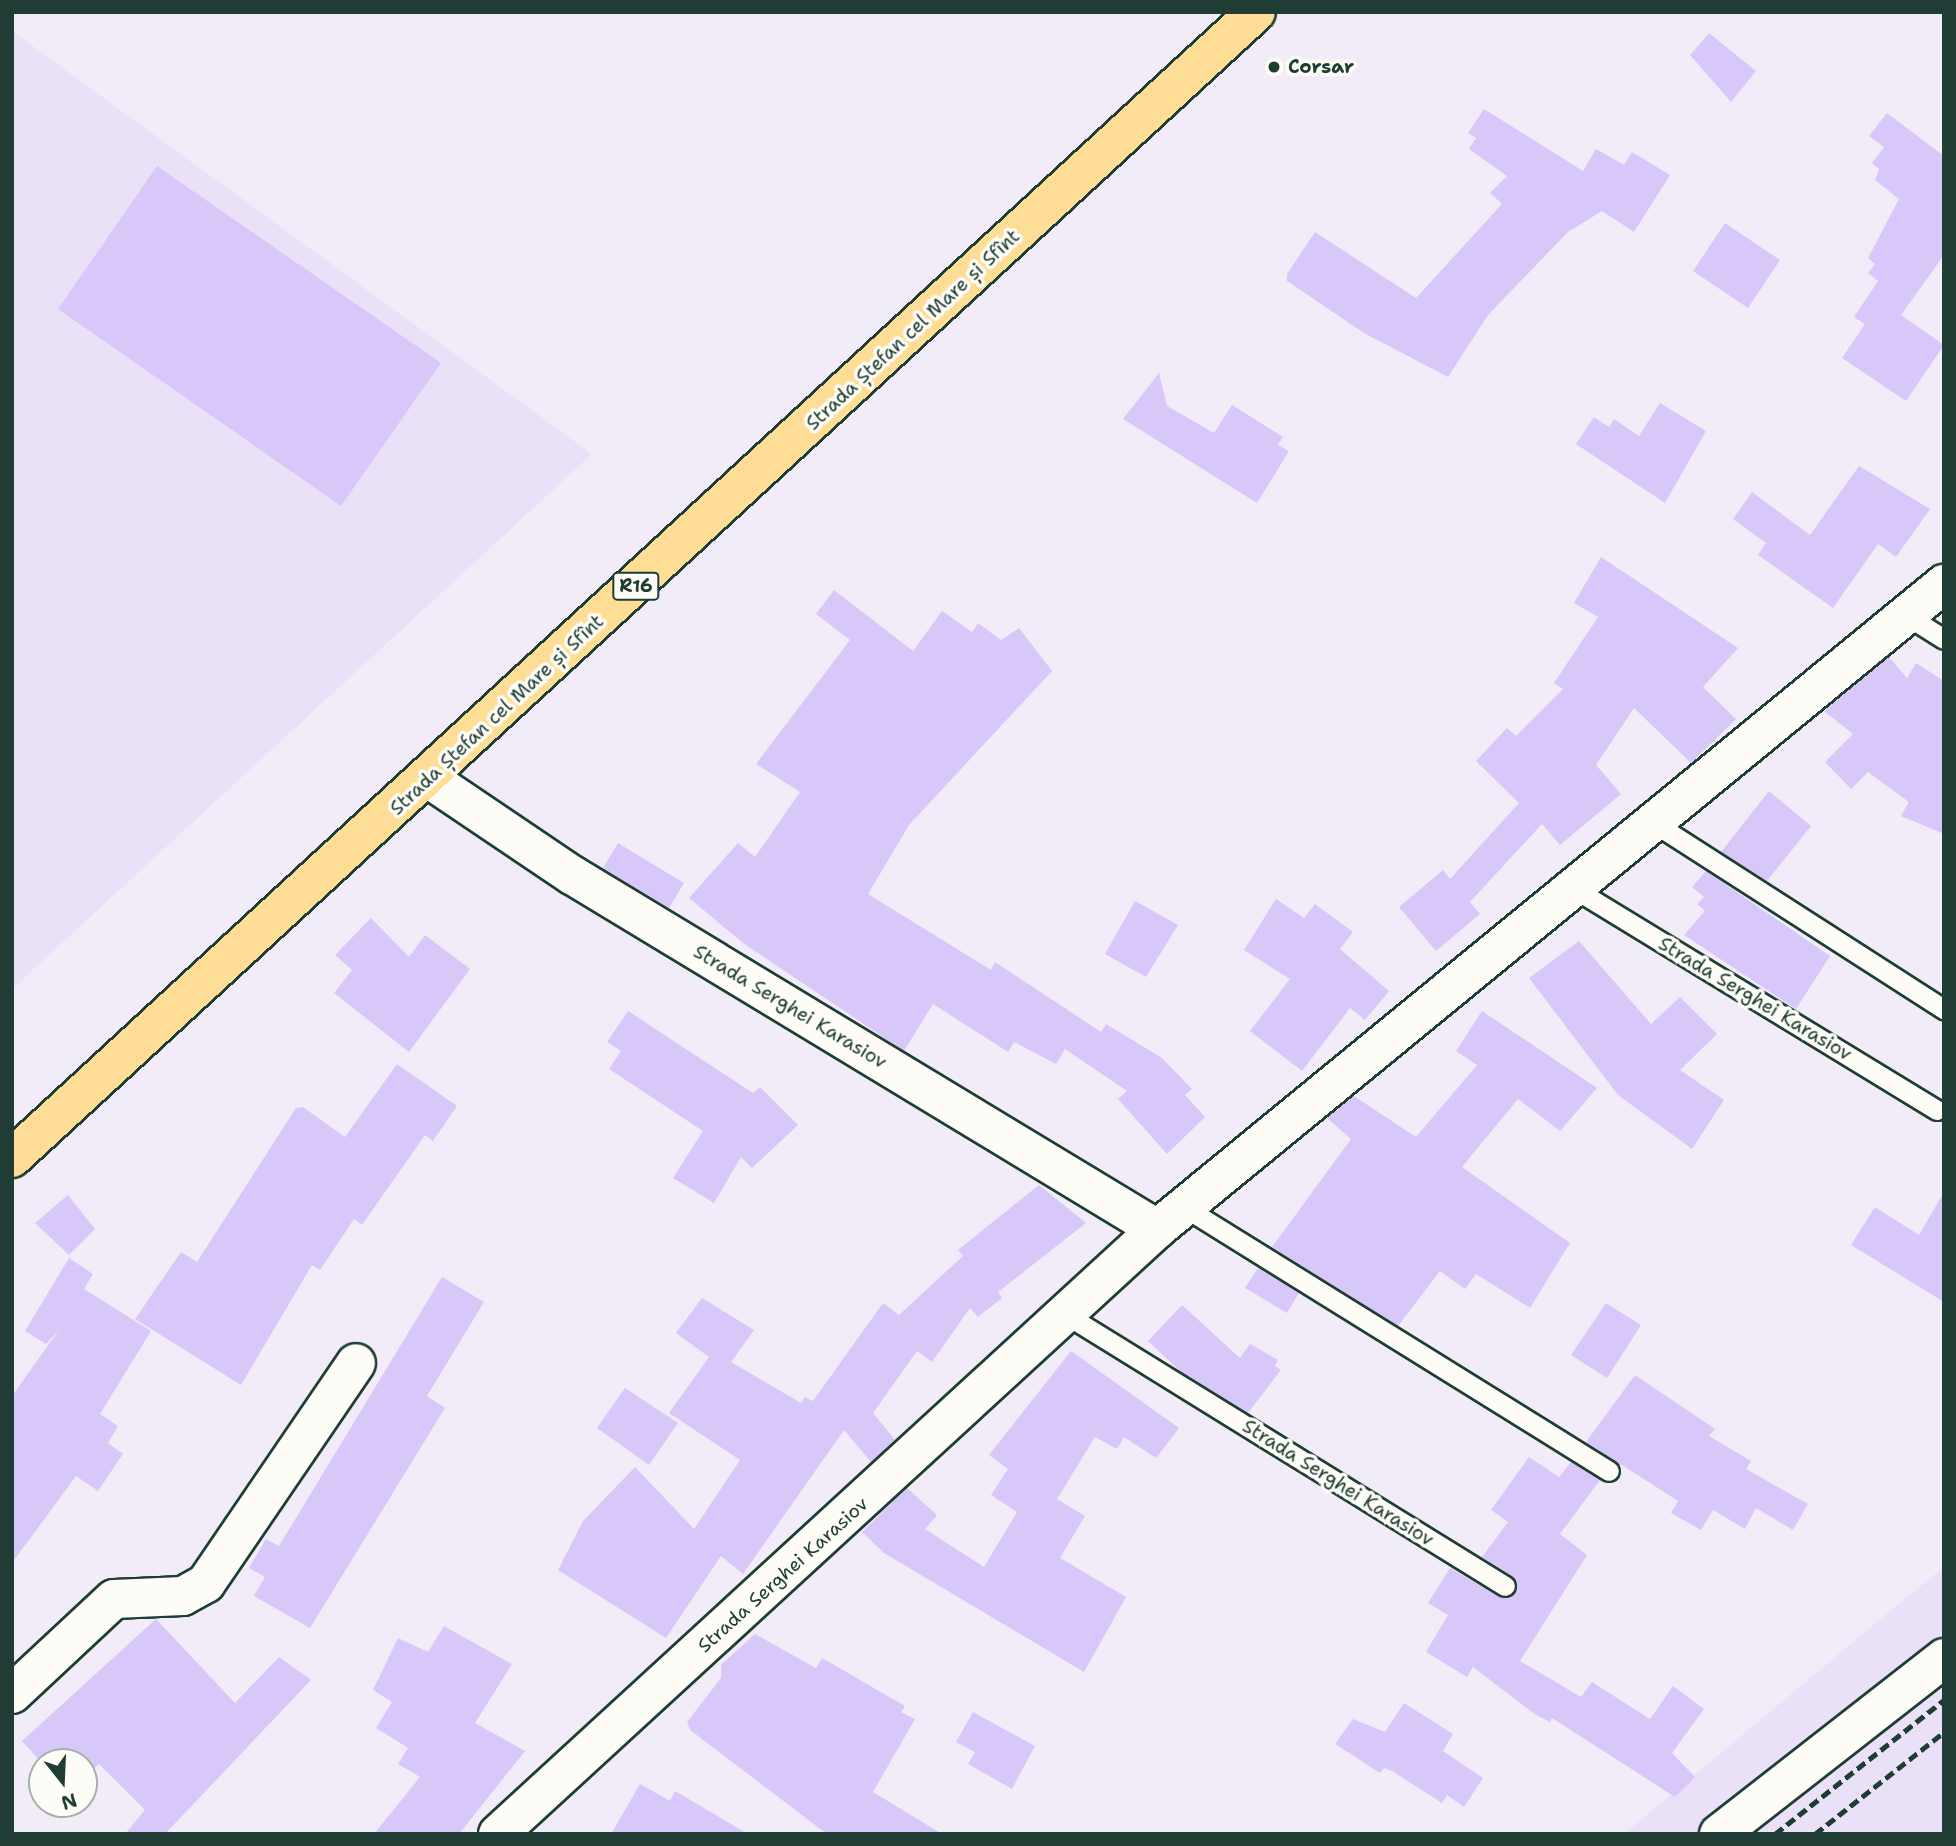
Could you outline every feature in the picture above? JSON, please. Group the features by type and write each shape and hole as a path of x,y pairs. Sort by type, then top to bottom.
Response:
{"main road":[{"name":"Strada Ștefan cel Mare și Sfînt","path":"12,1158 428,778 1256,12"}],"street":[{"name":"Strada Serghei Karasiov","path":"498,1834 1170,1218 1909,617 1944,584"},
{"name":"Strada Serghei Karasiov","path":"428,778 572,875 1170,1218"},
{"path":"12,1694 114,1599 183,1596 206,1583 356,1363"},
{"path":"1720,1834 1944,1658"}],"lane":[{"path":"1909,617 1944,639"},
{"path":"1654,823 1944,1009"},
{"name":"Strada Serghei Karasiov","path":"1573,888 1937,1110"},
{"name":"Strada Serghei Karasiov","path":"1170,1218 1609,1471"},
{"name":"Strada Serghei Karasiov","path":"1065,1314 1505,1586"}],"shaded area":[{"path":"12,31 592,454 12,989"},
{"path":"1944,1567 1944,1834 1624,1834 1895,1607"}],"building":[{"path":"1709,33 1756,71 1731,102 1690,55"},
{"path":"1484,109 1583,171 1596,149 1624,165 1632,152 1670,175 1634,232 1602,211 1568,232 1488,315 1448,377 1364,333 1287,281 1287,274 1315,232 1416,298 1502,204 1490,193 1507,176 1469,149 1476,138 1468,133"},
{"path":"1887,113 1944,156 1944,255 1901,315 1944,345 1906,401 1842,358 1865,324 1854,317 1878,281 1868,273 1875,264 1868,258 1899,199 1875,180 1879,169 1872,163 1884,147 1869,136"},
{"path":"157,166 441,363 341,506 58,309"},
{"path":"1725,223 1780,260 1748,308 1693,271"},
{"path":"1159,373 1167,406 1214,433 1232,405 1283,437 1278,445 1289,451 1257,503 1123,419"},
{"path":"1660,403 1706,431 1665,503 1576,444 1594,417 1609,427 1614,419 1639,436"},
{"path":"1859,466 1930,509 1896,557 1878,544 1833,608 1758,555 1766,543 1733,519 1752,492 1810,535"},
{"path":"1601,557 1738,648 1703,687 1736,719 1691,763 1634,708 1596,765 1621,794 1560,845 1542,824 1470,902 1480,914 1436,951 1399,907 1443,870 1450,879 1519,803 1476,761 1507,728 1516,736 1563,689 1554,683 1598,617 1574,603"},
{"path":"834,590 913,651 942,611 972,632 978,623 1001,640 1019,628 1052,671 909,825 868,894 991,970 995,962 1101,1032 1106,1024 1162,1058 1192,1089 1185,1095 1205,1117 1167,1154 1118,1099 1127,1091 1065,1049 1056,1064 1014,1042 1008,1052 933,1004 904,1051 743,943 689,898 738,843 755,857 800,792 756,764 850,640 816,614"},
{"path":"1889,657 1907,678 1916,663 1944,681 1944,834 1901,816 1909,802 1868,772 1851,789 1825,762 1853,734 1824,711"},
{"path":"1769,791 1811,826 1767,881 1721,852"},
{"path":"618,843 684,883 669,908 603,868"},
{"path":"1706,871 1830,956 1796,1009 1684,935 1705,911 1697,904 1704,897 1692,887"},
{"path":"1276,899 1304,918 1315,904 1353,932 1340,949 1389,991 1365,1020 1350,1008 1302,1071 1250,1031 1290,979 1244,950"},
{"path":"1135,901 1178,925 1146,977 1105,954"},
{"path":"371,918 409,957 425,935 470,969 409,1052 334,993 352,970 335,955"},
{"path":"1579,941 1651,1024 1680,997 1717,1034 1680,1070 1724,1100 1692,1149 1618,1095 1529,978"},
{"path":"628,1011 753,1093 760,1087 798,1125 752,1168 741,1157 714,1203 673,1178 703,1131 609,1069 621,1051 607,1042"},
{"path":"1482,1011 1597,1088 1560,1131 1518,1099 1462,1167 1570,1243 1530,1308 1476,1274 1465,1289 1440,1271 1398,1326 1272,1247 1351,1139 1327,1118 1354,1096 1416,1137 1477,1065 1456,1051"},
{"path":"397,1064 457,1106 433,1141 425,1135 362,1225 354,1219 320,1270 312,1265 241,1385 135,1319 181,1252 197,1262 296,1108 303,1107 345,1137"},
{"path":"1039,1185 1086,1223 998,1292 1002,1298 978,1317 970,1308 932,1362 917,1351 873,1413 895,1440 871,1462 844,1430 743,1574 721,1556 666,1638 558,1570 583,1521 635,1467 694,1529 740,1460 669,1413 709,1357 676,1333 702,1298 754,1330 731,1362 801,1403 805,1397 813,1401 883,1303 899,1315 963,1256 958,1250"},
{"path":"1944,1192 1944,1302 1851,1245 1875,1207 1919,1235"},
{"path":"68,1195 95,1229 69,1255 35,1223"},
{"path":"69,1258 93,1274 84,1289 151,1331 100,1414 118,1426 108,1443 123,1454 98,1491 76,1476 12,1563 12,1396 59,1330 46,1344 25,1331"},
{"path":"1258,1268 1299,1293 1287,1313 1245,1288"},
{"path":"442,1277 484,1302 427,1396 445,1408 310,1628 254,1596 265,1577 249,1568 266,1539 279,1546"},
{"path":"1606,1303 1641,1325 1607,1378 1571,1355"},
{"path":"1182,1305 1240,1358 1250,1344 1278,1360 1275,1366 1281,1370 1248,1413 1180,1371 1148,1341"},
{"path":"1071,1351 1179,1428 1156,1458 1124,1437 1117,1449 1095,1437 1057,1499 1085,1516 1060,1558 1126,1597 1084,1672 884,1553 862,1532 907,1488 937,1515 925,1529 984,1567 1017,1512 991,1495 1008,1469 989,1455"},
{"path":"1635,1375 1715,1429 1709,1436 1751,1461 1746,1469 1808,1504 1793,1530 1756,1508 1745,1529 1713,1510 1701,1530 1671,1513 1678,1501 1586,1442"},
{"path":"625,1388 678,1423 649,1465 597,1428"},
{"path":"1529,1457 1559,1477 1571,1462 1600,1480 1560,1534 1587,1555 1520,1661 1581,1697 1592,1682 1650,1719 1673,1686 1704,1709 1672,1753 1695,1777 1675,1797 1552,1718 1550,1722 1536,1715 1473,1667 1467,1677 1426,1652 1448,1615 1428,1603 1450,1568 1499,1597 1516,1592 1512,1576 1482,1557 1508,1522 1491,1510"},
{"path":"156,1619 235,1703 279,1657 311,1680 165,1834 125,1834 145,1810 98,1765 98,1748 28,1748 22,1741"},
{"path":"444,1626 512,1664 475,1723 525,1751 459,1834 374,1834 420,1777 398,1764 408,1748 376,1728 392,1702 373,1690 398,1638 428,1652"},
{"path":"755,1634 816,1668 822,1658 905,1706 901,1712 915,1719 873,1792 942,1834 827,1834 690,1730 687,1722 721,1678 721,1665"},
{"path":"1404,1703 1453,1734 1443,1751 1483,1778 1464,1807 1447,1795 1442,1803 1392,1771 1384,1768 1380,1773 1335,1744 1353,1719 1385,1732"},
{"path":"973,1712 1035,1746 1012,1789 968,1764 975,1752 956,1742"},
{"path":"640,1784 670,1801 675,1791 748,1834 611,1834"}],"railway":[{"path":"1775,1834 1944,1700"},
{"path":"1815,1834 1944,1732"}],"place":[{"name":"Corsar","path":"1274,67"}]}
